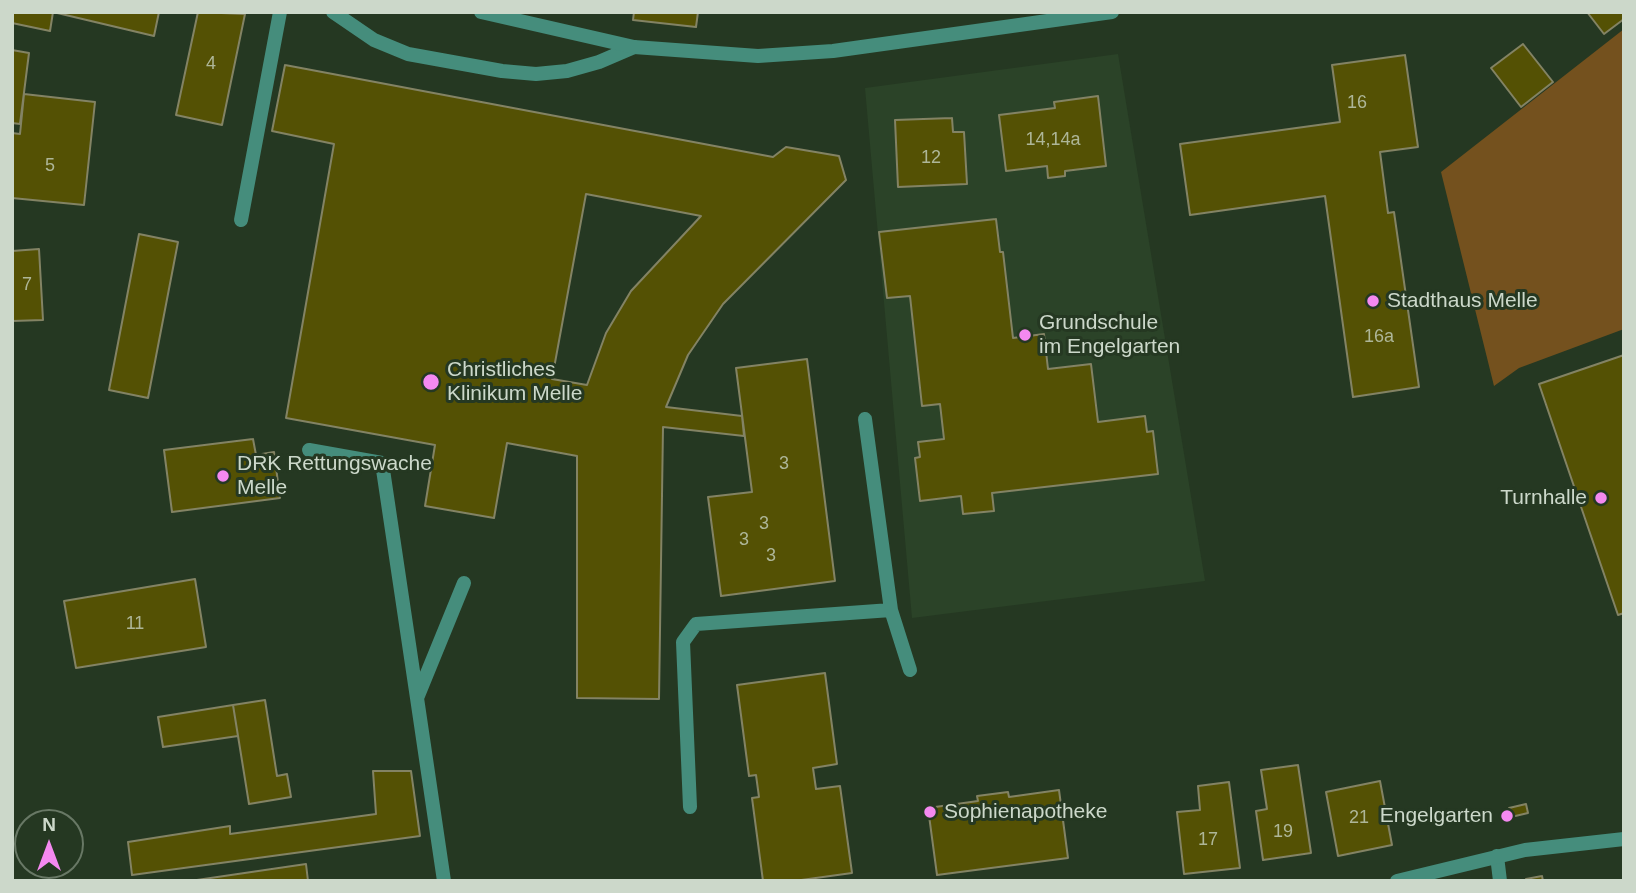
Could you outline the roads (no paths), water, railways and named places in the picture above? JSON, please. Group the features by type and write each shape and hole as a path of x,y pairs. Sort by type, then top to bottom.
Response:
{"street":[{"path":"241,219 280,12"},
{"path":"333,12 374,40 408,54 502,71 536,74 567,71 599,62 634,47"},
{"path":"481,12 634,47 770,55 833,51 1112,12"},
{"path":"865,419 891,610 910,670"},
{"path":"309,450 382,463 444,881"},
{"path":"417,698 464,583"},
{"path":"690,807 682,642 696,624 891,610"},
{"path":"1397,881 1497,856 1582,841 1624,839"},
{"path":"1497,856 1500,881"}],"place":[{"name":"Stadthaus Melle","path":"1373,301"},
{"name":"Grundschule im Engelgarten","path":"1025,335"},
{"name":"Christliches Klinikum Melle","path":"431,382"},
{"name":"DRK Rettungswache Melle","path":"223,476"},
{"name":"Turnhalle","path":"1601,498"},
{"name":"Sophienapotheke","path":"930,812"},
{"name":"Engelgarten","path":"1507,816"}]}
